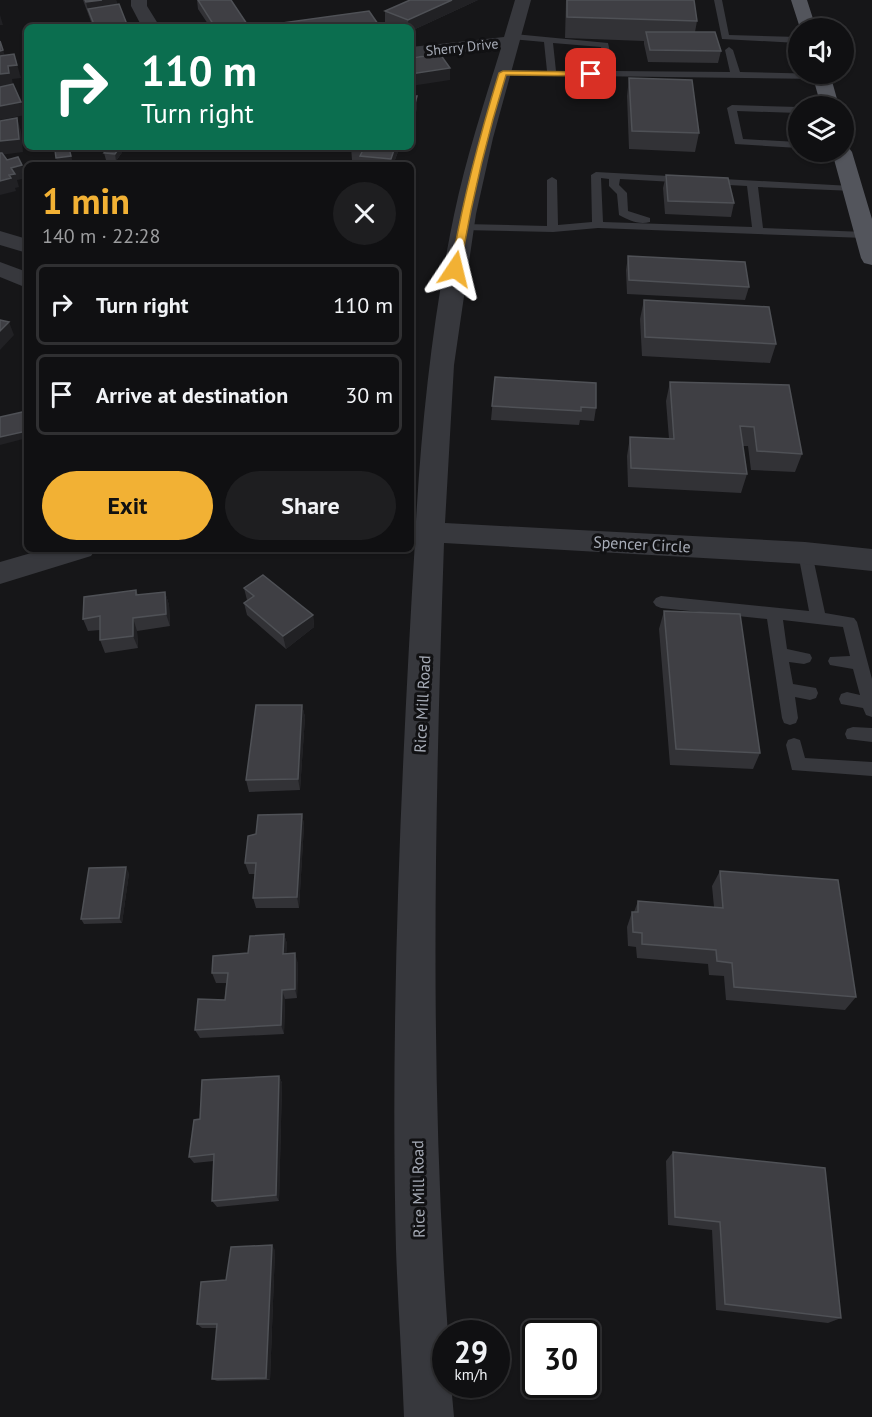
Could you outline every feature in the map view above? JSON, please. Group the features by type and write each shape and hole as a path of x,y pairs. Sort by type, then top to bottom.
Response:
{"main road":[{"path":"799,0 805,18"},
{"path":"844,162 851,189 865,211 865,235 872,258"}],"street":[{"path":"139,0 138,6 149,24"},
{"name":"Rice Mill Road","path":"429,1417 419,1250 416,1106 421,531 441,365 463,227 483,138 523,0"},
{"name":"Sherry Drive","path":"414,52 513,39"},
{"path":"0,238 24,245"},
{"path":"0,269 24,280"},
{"name":"Spencer Circle","path":"421,531 872,560"},
{"path":"0,573 71,552"}],"lane":[{"path":"718,0 725,37 788,40"},
{"path":"513,39 605,45 610,74"},
{"path":"548,40 552,74"},
{"path":"729,50 736,75"},
{"path":"503,73 788,75"},
{"path":"788,110 732,108 739,142 788,144"},
{"path":"598,225 596,175 615,181 752,183 851,189"},
{"path":"552,180 553,229"},
{"path":"615,181 622,193 623,213 636,219"},
{"path":"615,181 603,192 606,209 616,216 865,235"},
{"path":"752,183 757,227"},
{"path":"463,227 553,229 598,225 757,227"},
{"path":"805,554 818,618"},
{"path":"661,602 849,622 871,706"},
{"path":"774,615 790,718"},
{"path":"780,654 804,658"},
{"path":"836,661 860,663"},
{"path":"786,689 810,693"},
{"path":"847,699 871,706"},
{"path":"854,734 872,735"},
{"path":"794,745 798,765 872,769"}],"building":[{"path":"198,0 231,0 247,24 213,24"},
{"path":"410,0 452,0 408,20 385,11"},
{"path":"567,0 694,0 697,21 567,17"},
{"path":"119,4 127,24 94,24 88,9"},
{"path":"369,11 378,24 274,24"},
{"path":"646,32 715,32 721,51 650,50"},
{"path":"14,54 17,65 8,66 9,73 0,74 0,56"},
{"path":"440,54 450,68 414,74 414,58"},
{"path":"629,78 692,80 699,133 632,131"},
{"path":"13,84 21,102 0,106 0,87"},
{"path":"17,118 19,139 0,141 0,121"},
{"path":"55,150 70,150 71,156 56,158"},
{"path":"106,150 118,150 115,154 104,153"},
{"path":"363,150 394,150 391,159 360,156"},
{"path":"0,153 7,160 18,157 22,165 11,168 15,174 9,175 11,178 0,181"},
{"path":"666,175 728,178 734,203 668,201"},
{"path":"628,256 745,262 749,287 629,280"},
{"path":"644,300 769,307 776,344 645,337"},
{"path":"0,320 9,322 0,331"},
{"path":"495,377 596,383 596,408 581,407 581,411 492,406"},
{"path":"670,382 789,385 802,454 757,451 754,427 740,426 747,474 631,468 630,437 674,439"},
{"path":"24,412 24,432 0,437 0,417"},
{"path":"263,575 313,615 283,636 244,603 254,596 244,588"},
{"path":"136,590 136,595 165,592 166,614 133,618 133,636 100,640 100,616 83,619 84,597"},
{"path":"664,611 740,614 760,753 676,749"},
{"path":"256,705 302,705 298,779 246,780"},
{"path":"302,814 297,897 253,898 256,863 245,863 248,836 256,834 258,815"},
{"path":"126,867 119,918 81,919 89,868"},
{"path":"720,871 838,880 856,997 734,987 732,963 717,961 716,950 642,944 642,933 633,932 632,912 638,912 638,901 723,908"},
{"path":"284,934 283,954 295,953 295,989 282,990 281,1025 195,1030 198,999 225,1000 228,973 212,973 213,956 248,953 250,936"},
{"path":"279,1076 276,1195 212,1201 214,1154 189,1157 194,1120 200,1119 202,1080"},
{"path":"673,1152 825,1168 841,1318 725,1304 720,1222 675,1217"},
{"path":"272,1245 266,1378 212,1379 217,1324 197,1324 201,1282 226,1280 231,1247"}],"route":[{"path":"455,269 483,138 503,73 591,74"}]}
